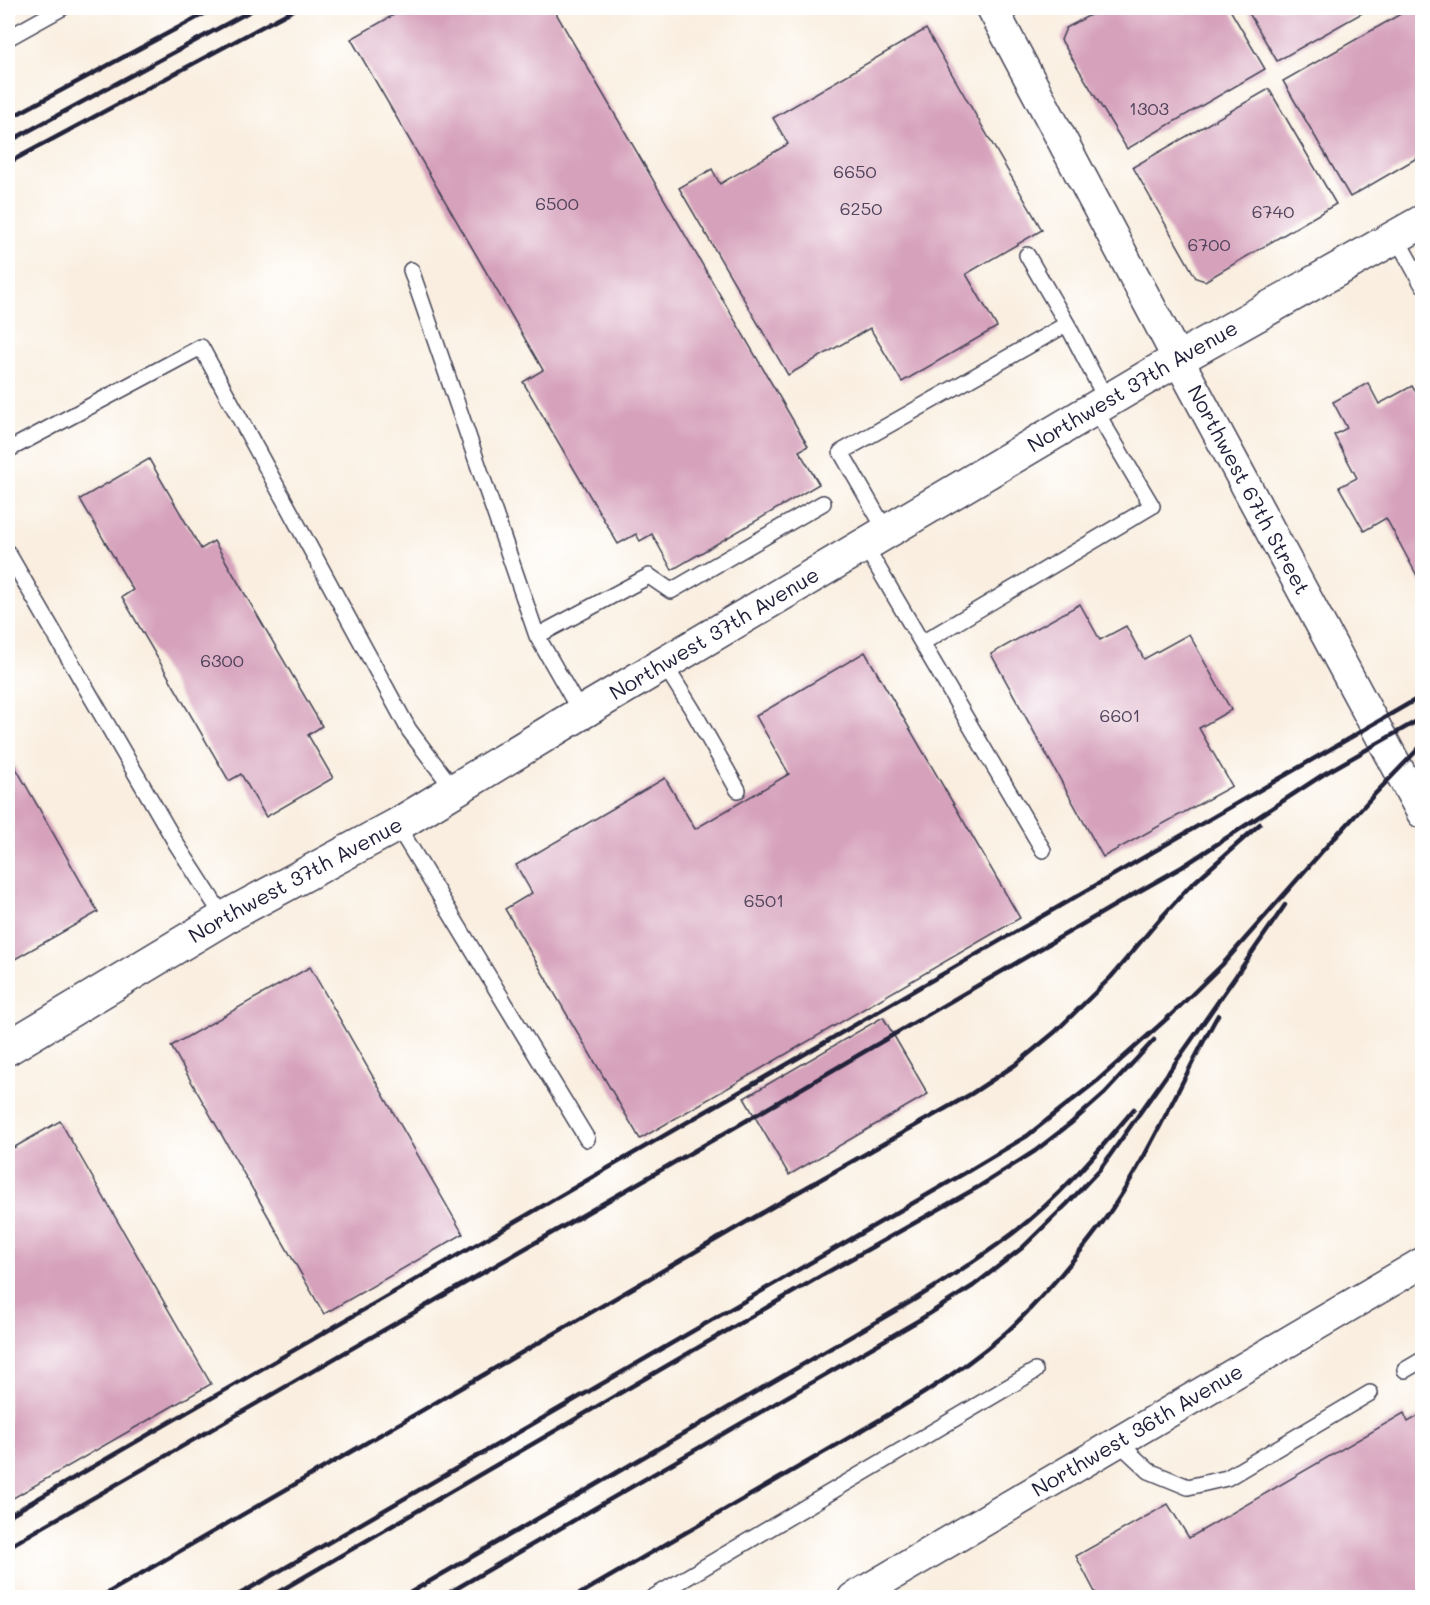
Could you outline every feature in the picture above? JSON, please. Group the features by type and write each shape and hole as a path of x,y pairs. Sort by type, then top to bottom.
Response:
{"street":[{"name":"Northwest 67th Street","path":"992,8 1422,813"},
{"name":"Northwest 37th Avenue","path":"8,1048 224,918 398,825 581,713 1178,359 1409,229"},
{"name":"Northwest 36th Avenue","path":"853,1598 1422,1263"}],"lane":[{"path":"8,38 62,8"},
{"path":"1409,229 1422,284"},
{"path":"922,643 1152,506 1100,405 1066,324 1027,255"},
{"path":"411,270 537,636 581,713"},
{"path":"1043,850 922,643 875,538 841,452 1066,324"},
{"path":"8,450 201,347 409,730 454,790"},
{"path":"537,636 649,576 671,591 823,503"},
{"path":"8,553 177,845 224,918"},
{"path":"664,664 693,709 738,790"},
{"path":"398,825 587,1139"},
{"path":"1405,1370 1422,1360"},
{"path":"651,1598 1035,1371"},
{"path":"1118,1442 1149,1471 1188,1487 1227,1478 1370,1393"}],"building":[{"path":"406,8 553,8 808,446 799,451 819,484 672,570 652,534 640,541 636,534 618,544 523,382 543,370 351,39"},
{"path":"1103,8 1229,8 1265,69 1127,149 1061,40 1066,28"},
{"path":"1246,8 1371,8 1277,61"},
{"path":"1411,8 1422,8 1422,155 1350,197 1283,81"},
{"path":"926,29 1042,230 966,274 997,327 902,382 870,328 788,375 679,188 712,169 720,184 788,144 773,118"},
{"path":"1269,89 1336,204 1205,281 1196,278 1133,167"},
{"path":"1368,383 1379,404 1412,386 1417,394 1422,391 1422,585 1386,518 1364,531 1339,487 1357,478 1334,435 1347,428 1333,402"},
{"path":"149,459 201,549 214,541 322,726 308,735 333,778 266,817 241,774 229,781 122,597 133,590 80,499"},
{"path":"1080,604 1100,640 1126,626 1144,659 1189,634 1231,710 1199,728 1232,786 1103,857 991,654"},
{"path":"865,652 1020,918 640,1139 505,909 532,893 516,865 665,778 695,829 789,774 756,716"},
{"path":"8,754 98,912 8,963"},
{"path":"310,967 463,1234 324,1314 171,1046"},
{"path":"883,1017 928,1094 789,1175 744,1098"},
{"path":"60,1121 211,1384 8,1501 8,1151"},
{"path":"1404,1413 1408,1422 1422,1414 1422,1598 1098,1598 1076,1556 1168,1504 1189,1538"}],"railway":[{"path":"8,119 215,8"},
{"path":"8,142 256,8"},
{"path":"8,163 297,8"},
{"path":"8,1516 1422,696"},
{"path":"8,1547 1182,867 1324,774 1422,718"},
{"path":"1335,838 1422,745"},
{"path":"99,1598 971,1094 1015,1065 1055,1032 1111,977 1189,887 1260,824"},
{"path":"233,1598 1027,1136 1097,1081 1172,1014 1222,965 1340,831"},
{"path":"440,1598 921,1319 973,1286 1022,1248 1101,1168 1285,905"},
{"path":"573,1598 912,1401 958,1370 1002,1336 1046,1291 1107,1217 1157,1132 1218,1015"},
{"path":"268,1598 826,1273 980,1186 1035,1151 1070,1124 1105,1093 1154,1040"},
{"path":"401,1598 912,1301 963,1269 1012,1234 1045,1206 1091,1159 1134,1109"}]}
